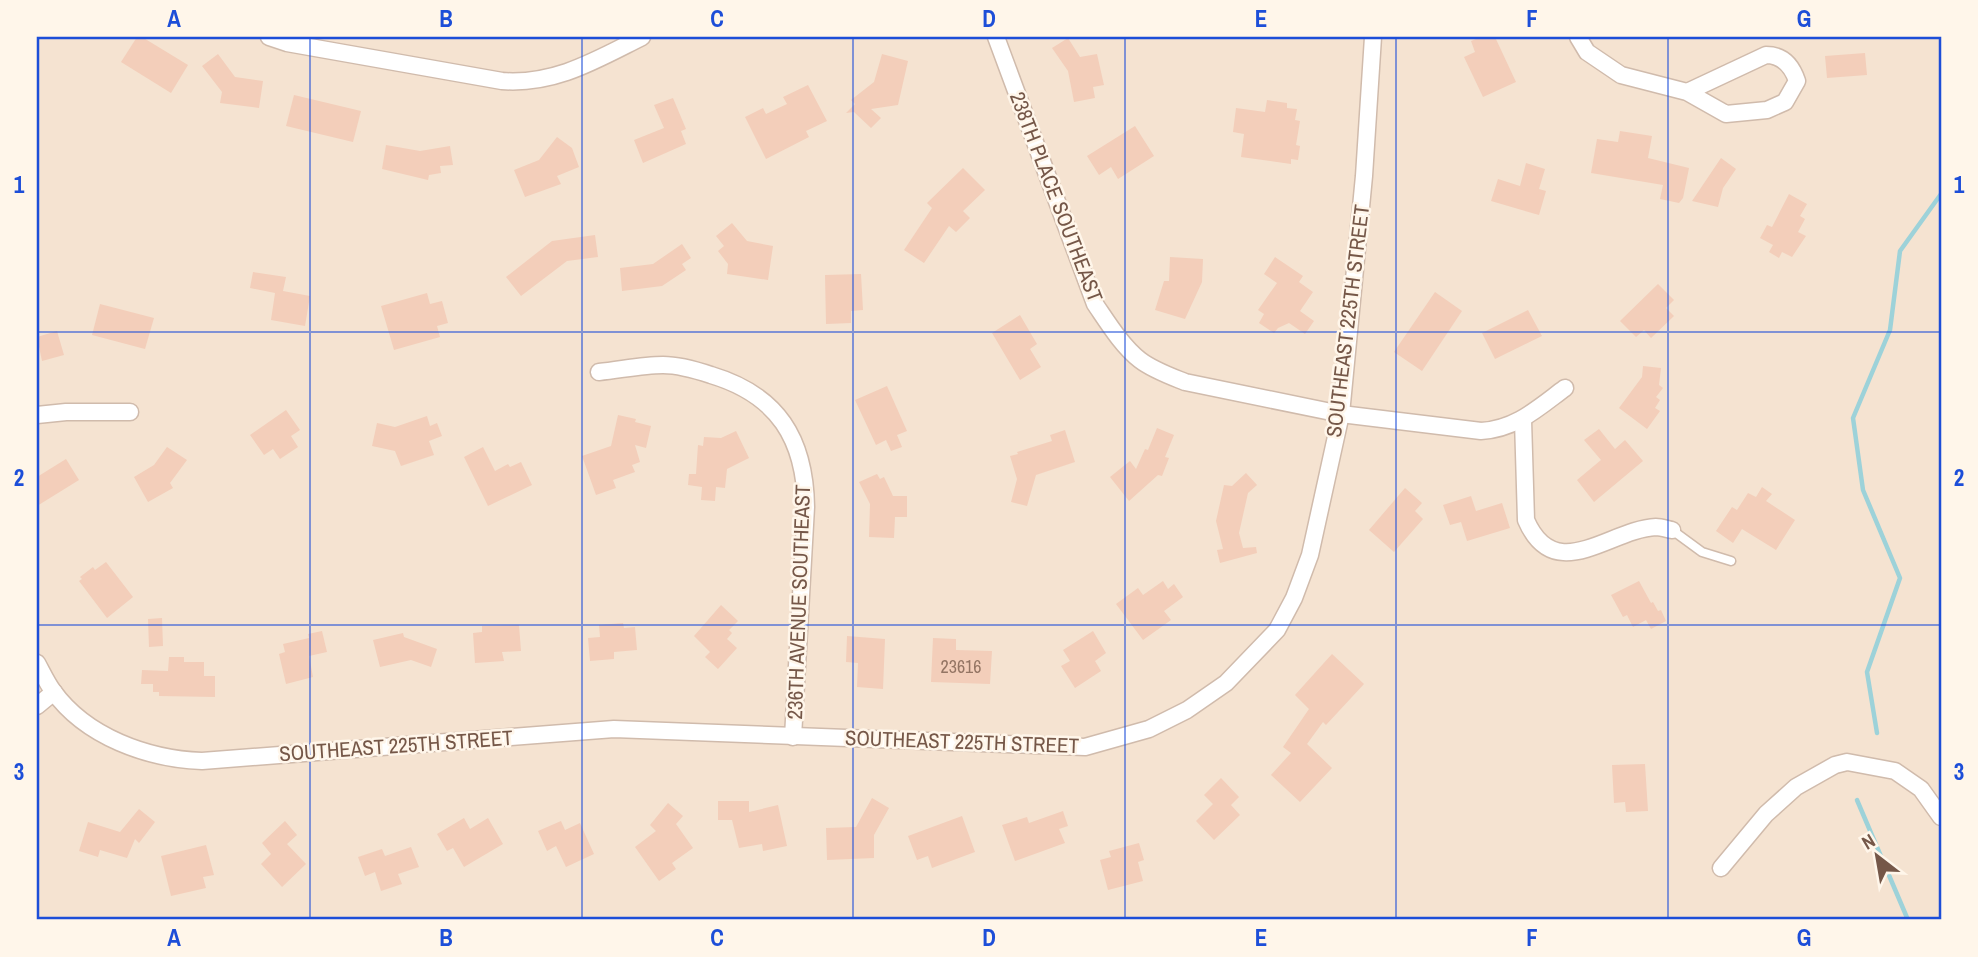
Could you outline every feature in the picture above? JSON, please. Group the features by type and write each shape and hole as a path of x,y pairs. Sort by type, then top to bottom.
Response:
{"street":[{"path":"269,37 339,53 522,83 563,73 642,37"},
{"name":"SOUTHEAST 225TH STREET","path":"37,663 54,692 72,712 113,739 156,756 202,761 614,729 1085,747 1149,729 1187,710 1226,683 1258,651 1277,630 1294,598 1310,555 1341,414 1364,176 1373,37"},
{"path":"1578,37 1587,52 1621,75 1687,92 1726,114 1767,110 1785,102 1797,81 1790,66 1783,59 1776,55 1766,55 1687,92"},
{"name":"238TH PLACE SOUTHEAST","path":"1001,38 1095,304 1139,360 1185,382 1341,414 1481,431 1498,430 1523,420 1566,387"},
{"name":"236TH AVENUE SOUTHEAST","path":"599,372 664,365 692,369 726,380 751,392 781,416 790,431 806,478 793,737"},
{"path":"37,415 130,412"},
{"path":"1523,420 1526,520 1533,535 1540,542 1564,552 1583,551 1641,530 1658,527 1672,530"},
{"path":"37,706 54,692"},
{"path":"1721,868 1766,814 1796,787 1835,765 1847,762 1895,771 1921,789 1941,817"}],"lane":[{"path":"1672,530 1702,552 1731,561"}],"shaded area":[{"path":"37,37 1941,37 1941,920 37,920"}],"building":[{"path":"137,37 142,37 188,65 171,93 121,62"},
{"path":"1481,37 1495,37 1516,82 1483,97 1464,57 1475,52 1471,41"},
{"path":"1068,38 1080,57 1097,54 1104,85 1093,87 1095,98 1074,102 1068,71 1052,48"},
{"path":"1865,53 1867,75 1827,78 1825,56"},
{"path":"218,54 235,77 263,81 259,108 220,103 222,92 202,66"},
{"path":"882,54 908,61 898,105 871,109 881,118 871,128 854,112 846,113 855,104 851,100 874,82"},
{"path":"808,85 827,121 806,131 809,137 766,159 745,117 763,108 766,114 787,104 783,97"},
{"path":"294,95 361,111 353,142 286,126"},
{"path":"673,98 686,129 681,131 686,144 643,163 634,140 664,128 654,105"},
{"path":"1267,100 1287,103 1287,108 1297,109 1295,120 1300,121 1296,145 1300,146 1298,160 1291,159 1291,164 1241,157 1244,134 1233,132 1236,108 1265,112"},
{"path":"1135,126 1154,156 1118,179 1111,167 1099,175 1087,156"},
{"path":"1620,131 1652,136 1648,158 1689,168 1683,198 1679,203 1660,199 1663,185 1591,173 1597,139 1618,142"},
{"path":"557,137 572,148 579,167 557,176 561,184 525,197 514,170 539,160"},
{"path":"386,145 420,151 450,146 453,165 440,166 441,173 429,175 428,180 382,169"},
{"path":"1721,158 1736,169 1723,188 1718,207 1692,201"},
{"path":"1526,163 1545,169 1539,189 1546,191 1539,215 1491,201 1498,179 1520,186"},
{"path":"963,168 985,190 963,211 970,218 956,232 949,226 924,263 904,250 932,208 927,203"},
{"path":"1789,194 1807,204 1800,216 1805,219 1798,232 1806,236 1792,257 1782,252 1779,258 1769,252 1773,245 1760,238 1767,225 1772,227"},
{"path":"732,223 747,241 773,246 768,280 727,274 728,264 718,251 724,246 716,236"},
{"path":"595,235 598,257 567,261 521,296 506,277 552,241"},
{"path":"682,244 691,258 682,264 686,270 662,286 622,291 620,268 653,264"},
{"path":"1170,257 1203,259 1202,282 1185,319 1155,310 1164,281 1169,281"},
{"path":"1275,257 1303,276 1299,282 1313,292 1300,311 1314,321 1305,334 1289,323 1274,333 1259,323 1264,314 1258,310 1277,283 1264,274"},
{"path":"253,272 286,277 283,291 310,296 305,326 271,320 275,293 250,288"},
{"path":"861,274 863,310 851,311 851,323 826,324 825,275"},
{"path":"1658,284 1674,300 1666,308 1674,316 1651,338 1644,330 1636,337 1620,321"},
{"path":"1435,292 1462,311 1422,371 1394,352"},
{"path":"427,293 430,304 442,301 448,323 437,326 440,337 394,350 381,306"},
{"path":"100,304 154,318 145,349 92,335"},
{"path":"1528,310 1542,336 1495,359 1482,333"},
{"path":"1020,315 1037,344 1030,349 1041,367 1020,380 992,333"},
{"path":"57,331 64,355 42,361 37,337"},
{"path":"1643,366 1661,368 1659,385 1663,388 1656,397 1660,400 1655,408 1660,411 1647,429 1619,408 1642,377"},
{"path":"887,386 907,431 897,435 902,447 891,451 886,440 876,445 855,400"},
{"path":"286,410 300,430 291,436 298,447 280,459 273,449 264,455 250,435"},
{"path":"618,415 651,426 646,448 635,445 640,462 632,465 635,472 613,480 616,488 596,495 582,456 611,446"},
{"path":"427,416 430,426 437,423 442,436 429,441 434,455 401,466 395,451 372,446 377,423 395,427"},
{"path":"1157,428 1174,435 1165,457 1169,458 1162,476 1158,475 1129,501 1110,477 1130,461 1136,469"},
{"path":"1599,429 1615,449 1625,440 1643,461 1594,502 1577,480 1601,460 1584,440"},
{"path":"1065,430 1075,462 1036,475 1027,506 1011,502 1017,479 1010,456 1052,441 1050,435"},
{"path":"736,431 749,458 727,469 725,488 716,487 715,501 701,500 702,487 688,485 689,474 696,474 698,445 703,446 704,437 721,438"},
{"path":"167,447 187,460 170,483 173,488 148,502 134,477 154,465"},
{"path":"483,447 495,471 508,464 510,467 521,462 532,485 488,506 464,457"},
{"path":"66,459 79,480 37,506 37,477"},
{"path":"1246,473 1257,485 1248,493 1239,533 1243,548 1256,547 1257,553 1220,563 1217,550 1223,549 1216,521 1224,485 1232,486"},
{"path":"877,474 880,479 884,477 893,496 907,496 907,517 895,517 894,538 869,537 870,504 859,482"},
{"path":"1762,487 1772,494 1766,501 1795,520 1776,550 1742,529 1733,543 1716,531 1732,507 1737,510 1748,493 1756,497"},
{"path":"1405,488 1422,503 1415,511 1423,519 1394,552 1369,530"},
{"path":"1471,496 1476,511 1502,503 1510,528 1467,541 1461,522 1450,525 1443,505"},
{"path":"106,562 133,597 107,618 79,581 82,579 80,577 93,567 95,570"},
{"path":"1163,581 1168,589 1174,584 1183,597 1164,611 1171,620 1143,640 1116,604 1138,588 1143,595"},
{"path":"1639,581 1651,603 1653,602 1658,611 1661,610 1666,621 1651,629 1646,620 1633,627 1627,615 1623,617 1611,595"},
{"path":"721,605 738,621 729,630 732,633 727,639 737,648 718,669 705,657 710,652 694,636"},
{"path":"162,618 163,646 149,647 148,619"},
{"path":"623,623 624,628 635,627 637,650 614,652 614,659 590,661 588,638 600,637 599,625"},
{"path":"519,625 521,651 502,652 504,661 475,663 473,633 482,632 482,626"},
{"path":"322,631 327,652 309,656 313,677 286,684 279,654 285,652 283,644 309,638 308,634"},
{"path":"1093,631 1106,653 1095,661 1101,671 1075,688 1061,666 1070,661 1063,650"},
{"path":"403,633 404,637 437,649 431,667 411,660 380,667 373,640"},
{"path":"847,636 885,639 883,689 857,687 858,663 846,662"},
{"path":"933,638 956,639 956,650 992,651 990,684 931,682"},
{"path":"1332,654 1364,684 1326,725 1323,722 1307,744 1332,768 1300,802 1271,775 1291,753 1283,747 1309,709 1295,695"},
{"path":"169,657 184,657 184,662 204,662 204,676 215,676 215,697 159,696 159,692 153,692 153,684 141,684 142,670 168,671"},
{"path":"1645,764 1648,811 1626,812 1625,802 1614,803 1612,765"},
{"path":"1221,778 1239,797 1231,805 1240,815 1214,840 1196,821 1213,804 1204,795"},
{"path":"872,798 889,808 874,835 874,858 827,860 826,828 856,827"},
{"path":"718,801 749,801 749,812 778,805 787,846 763,851 762,844 739,848 732,820 718,820"},
{"path":"668,803 683,816 676,824 693,848 672,863 676,869 659,881 635,847 656,831 650,825"},
{"path":"139,809 155,822 139,843 135,839 127,858 100,850 98,857 79,851 88,822 120,832"},
{"path":"1063,811 1068,826 1059,829 1065,843 1015,861 1002,825 1027,817 1029,823"},
{"path":"962,816 975,852 932,868 928,856 917,860 908,836"},
{"path":"464,818 470,829 488,818 503,844 464,867 453,848 447,851 437,834"},
{"path":"285,821 297,835 287,844 306,864 282,887 261,864 271,854 262,843"},
{"path":"561,821 565,830 580,823 594,854 566,867 556,846 547,851 538,831"},
{"path":"1139,843 1144,860 1138,862 1143,881 1108,890 1100,860 1111,857 1109,851"},
{"path":"206,845 214,875 203,877 206,888 171,896 161,856"},
{"path":"411,847 419,867 398,874 402,884 381,891 375,872 365,876 358,857 382,849 385,856"}],"waterway":[{"path":"1877,733 1867,672 1900,578 1863,490 1853,418 1890,330 1900,251 1941,194"},
{"path":"1857,800 1908,920"}]}
